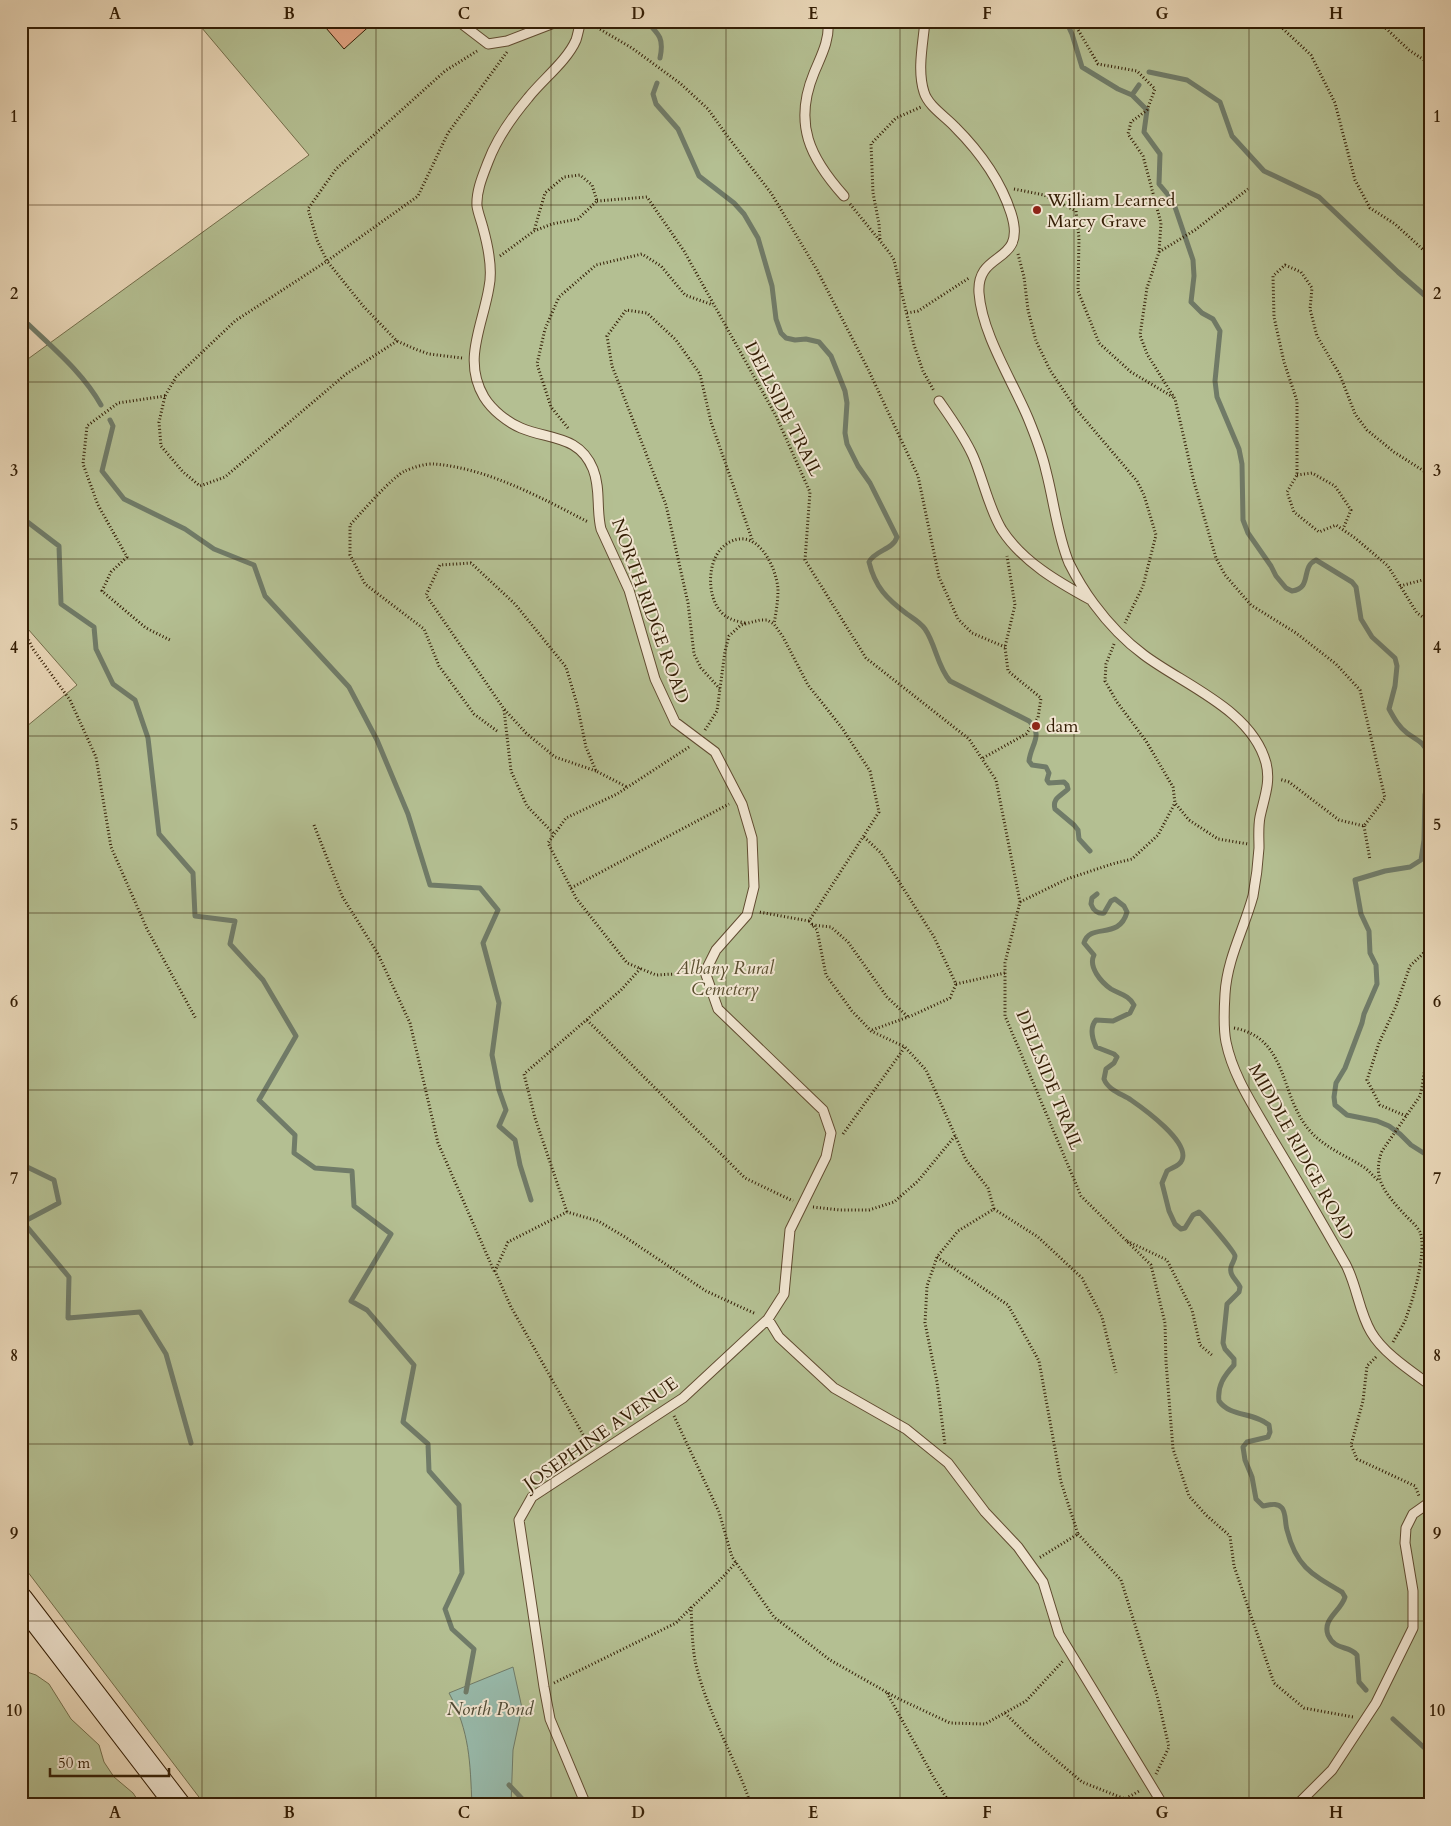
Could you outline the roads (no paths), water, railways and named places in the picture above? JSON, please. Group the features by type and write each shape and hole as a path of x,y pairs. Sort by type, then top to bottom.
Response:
{"street":[{"path":"21,1600 178,1805"}],"lane":[{"path":"458,21 488,44 508,41 559,21"},
{"name":"NORTH RIDGE ROAD","path":"580,21 575,41 557,66 511,119 497,141 478,191 477,205 490,263 491,276 473,359 476,379 481,391 495,411 520,428 573,445 585,456 593,469 598,488 598,518 601,529 629,590 655,679 675,722 715,752 739,799 752,838 754,887 747,915 716,950 705,972 718,1009 823,1110 832,1133 826,1157 790,1230 784,1294 768,1320"},
{"path":"828,21 829,28 825,47 812,77 806,99 804,127 807,140 816,160 829,180 844,196"},
{"name":"MIDDLE RIDGE ROAD","path":"925,21 921,76 925,97 958,129 983,158 1002,189 1013,217 1014,238 1010,248 982,272 979,288 986,325 1028,419 1045,466 1060,534 1070,564 1091,600 1120,634 1142,654 1215,700 1237,719 1262,749 1269,776 1258,827 1259,846 1254,892 1227,973 1224,1026 1226,1044 1241,1082 1349,1270 1371,1334 1408,1369 1430,1385"},
{"name":"MIDDLE RIDGE ROAD","path":"939,401 967,443 997,519 1007,536 1019,550 1048,575 1091,600"},
{"path":"768,1320 779,1337 834,1388 906,1430 948,1463 985,1512 1018,1547 1042,1582 1059,1634 1163,1805"},
{"name":"JOSEPHINE AVENUE","path":"586,1805 550,1718 519,1520 532,1497 683,1398 768,1320"},
{"path":"1297,1805 1332,1770 1366,1719 1376,1703 1413,1628 1413,1590 1405,1534 1409,1519 1426,1504"}],"water":[{"name":"North Pond","path":"513,1667 522,1708 513,1750 511,1805 472,1805 468,1747 461,1721 449,1693"}],"waterway":[{"path":"646,21 660,38 660,58"},
{"path":"1066,21 1082,67 1118,89 1132,95 1147,110 1144,132 1160,154 1159,184 1175,207 1193,260 1194,276 1191,302 1202,313 1213,319 1220,331 1215,381 1217,397 1239,449 1242,464 1243,520 1248,533 1276,576 1286,588 1292,591 1302,586 1305,582 1308,567 1316,560 1352,582 1356,587 1361,619 1372,637 1395,658 1397,666 1395,686 1389,709 1401,728 1423,744 1430,756"},
{"path":"1149,72 1187,80 1220,102 1232,136 1264,171 1319,197 1430,300"},
{"path":"657,83 653,94 656,104 678,129 699,176 734,203 744,214 758,238 772,286 776,319 781,333 786,338 819,342 831,356 845,391 847,403 845,433 847,444 858,466 870,483 897,537 892,545 875,555 869,562 878,585 893,603 919,622 925,629 942,669 950,681 1029,721 1033,726 1036,735 1029,761 1032,765 1046,767 1049,773 1047,780 1049,783 1064,782 1067,785 1068,789 1056,800 1055,809 1074,825 1078,830 1079,839 1090,851"},
{"path":"1132,95 1139,85"},
{"path":"21,324 28,324 68,362 86,382 101,405"},
{"path":"110,420 113,426 102,471 124,499 185,529 214,549 254,565 265,596 349,687 377,740 408,814 430,885 480,888 498,910 483,943 499,1003 492,1055 499,1090 506,1110 499,1126 515,1140 520,1165 531,1200"},
{"path":"21,517 59,546 61,604 94,627 96,649 113,684 135,700 148,738 159,834 193,873 195,916 235,921 230,944 263,980 296,1036 259,1100 295,1135 294,1153 315,1168 352,1171 354,1206 391,1234 351,1301 367,1310 414,1365 403,1422 428,1444 429,1471 459,1505 462,1573 445,1609 452,1629 474,1649 466,1692"},
{"path":"1430,769 1425,795 1424,840 1421,860 1410,867 1385,871 1355,880 1361,914 1369,931 1370,953 1376,965 1377,984 1345,1068 1336,1083 1334,1097 1335,1105 1347,1115 1377,1121 1389,1126 1411,1145 1430,1157"},
{"path":"1097,894 1092,898 1091,904 1096,911 1104,913 1111,901 1115,899 1124,906 1127,912 1123,921 1118,926 1092,933 1084,943 1094,955 1093,964 1096,974 1111,989 1124,995 1134,1005 1130,1013 1113,1021 1096,1020 1092,1026 1092,1037 1096,1047 1117,1057 1114,1063 1106,1069 1104,1079 1112,1089 1131,1100 1155,1118 1173,1135 1179,1144 1183,1153 1182,1160 1177,1166 1167,1171 1162,1183 1169,1211 1175,1224 1181,1229 1185,1228 1193,1215 1199,1212 1234,1253 1235,1259 1231,1270 1240,1287 1239,1292 1227,1304 1223,1343 1225,1349 1234,1359 1234,1365 1222,1381 1219,1401 1229,1410 1256,1418 1269,1425 1270,1432 1268,1437 1247,1442 1243,1447 1256,1499 1263,1506 1276,1504 1282,1508 1291,1542 1300,1561 1313,1574 1342,1592 1345,1597 1328,1624 1328,1635 1338,1646 1350,1650 1357,1655 1359,1682 1366,1690"},
{"path":"21,1164 54,1180 59,1203 23,1222 69,1277 68,1318 140,1312 166,1354 191,1443"},
{"path":"1393,1719 1430,1753"},
{"path":"509,1785 528,1805"}],"place":[{"name":"William Learned Marcy Grave","path":"1037,210"},
{"name":"dam","path":"1036,726"}],"park label":[{"name":"Albany Rural Cemetery","path":"725,978"}]}
